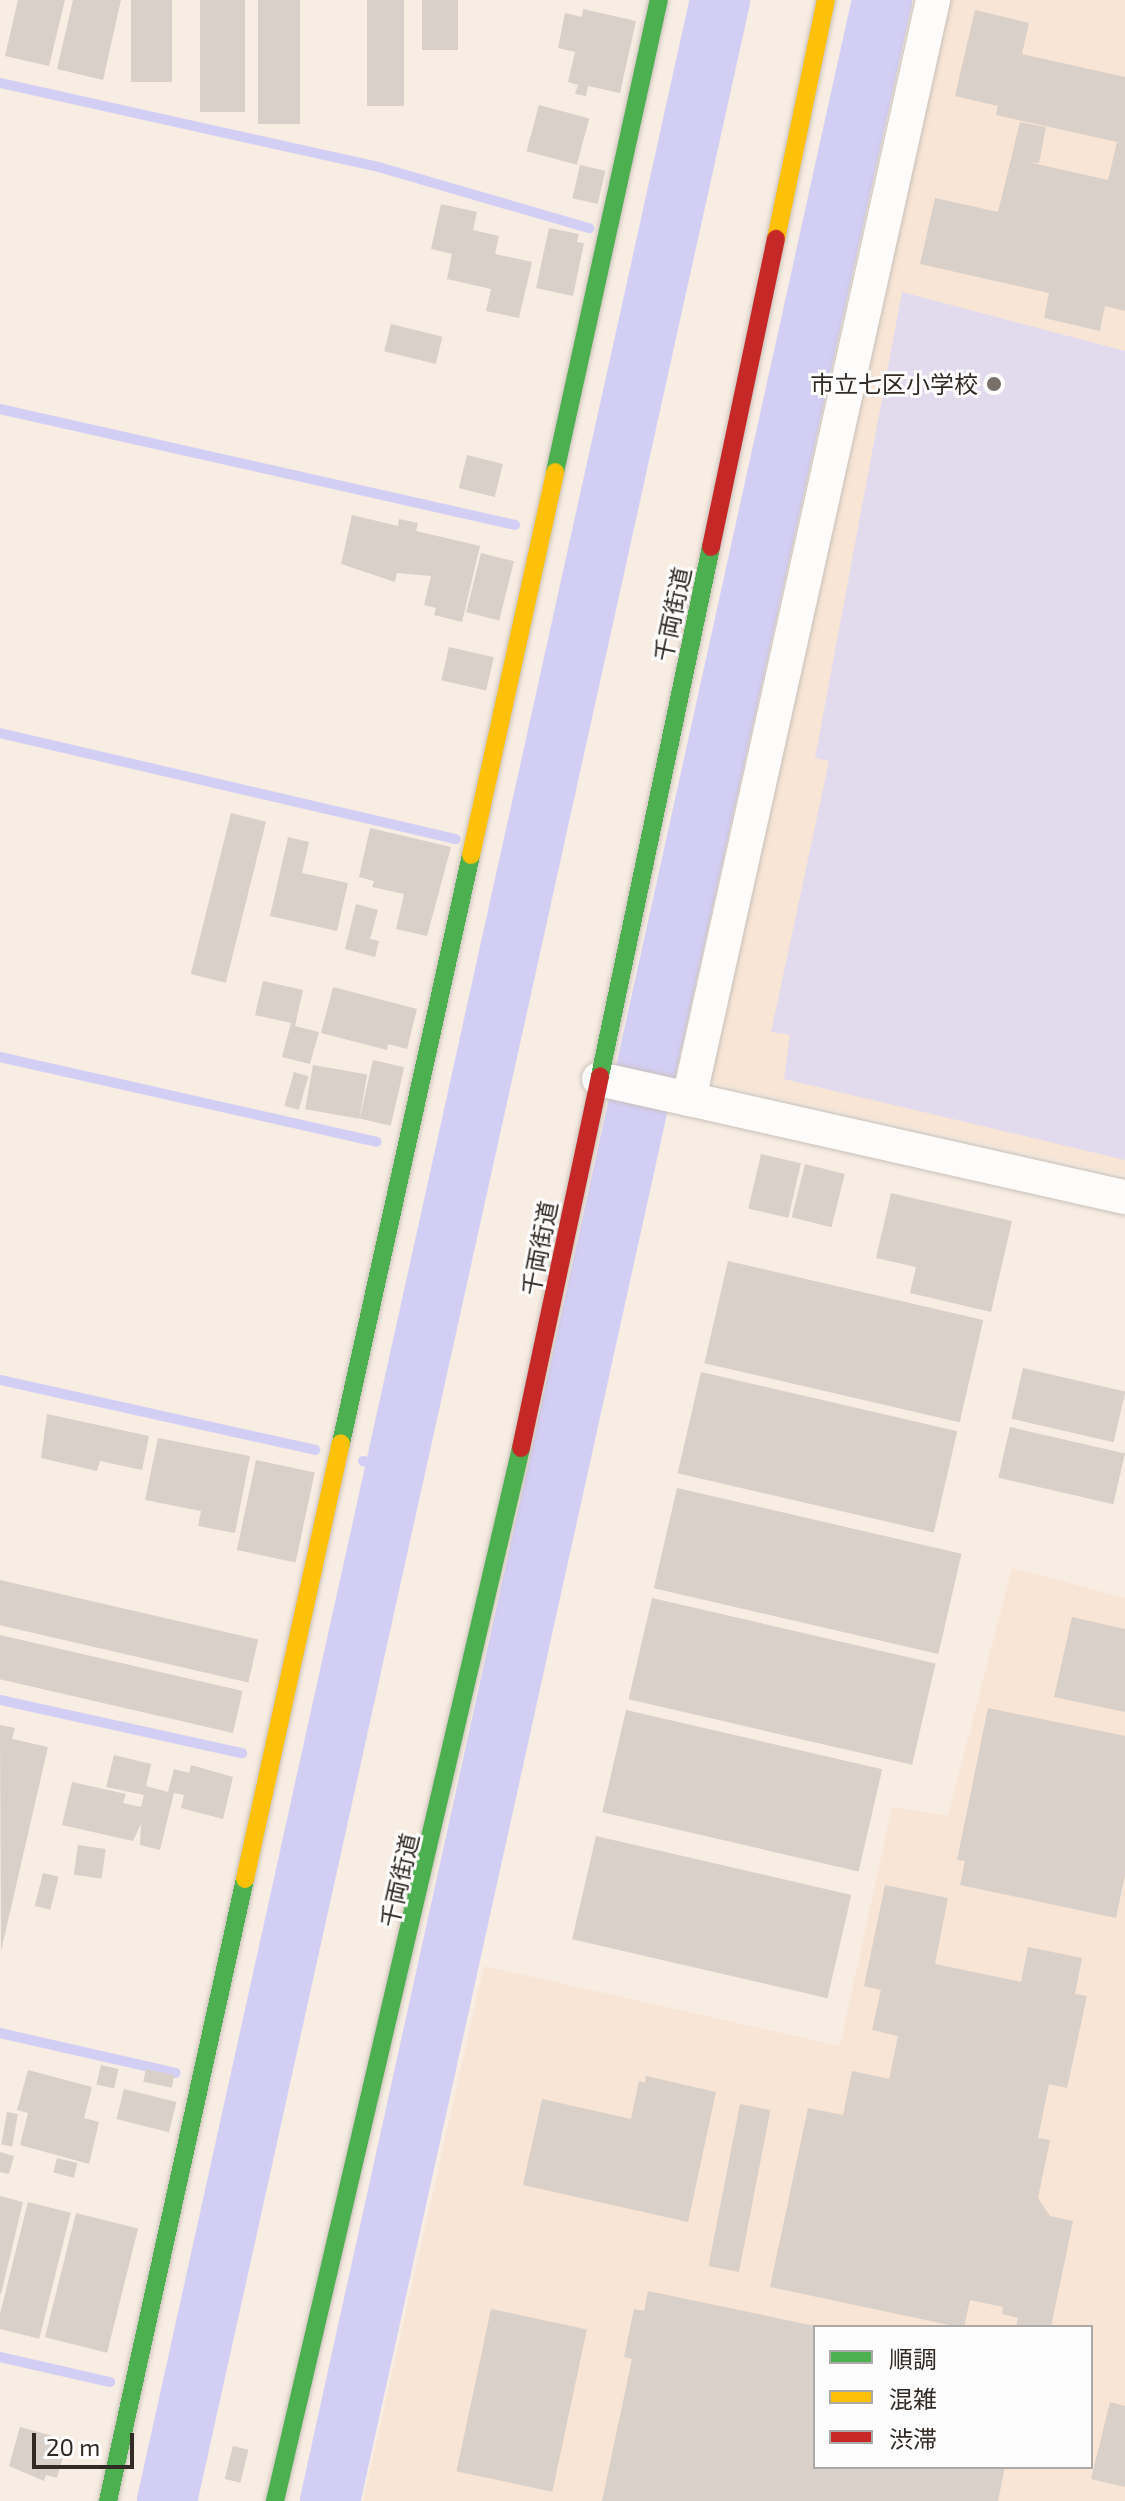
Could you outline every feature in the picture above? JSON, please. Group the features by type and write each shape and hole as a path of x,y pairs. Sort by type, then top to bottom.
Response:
{"street":[{"path":"108,2501 659,0"},
{"name":"千両街道","path":"275,2501 450,1767 599,1079 826,0"},
{"path":"661,1093 933,0"},
{"path":"599,1079 1125,1197"}],"shaded area":[{"name":"市立七区小学校","path":"950,0 1125,0 1125,1175 705,1081"},
{"name":"市立七区小学校","path":"902,292 1125,351 1125,1160 784,1079 790,1035 771,1032 829,761 815,758"},
{"path":"1012,1568 1125,1598 1125,2501 363,2501 484,1966 840,2046 892,1807 948,1816"}],"building":[{"path":"18,0 65,0 49,66 5,56"},
{"path":"73,0 121,0 103,80 57,69"},
{"path":"131,0 172,0 172,82 131,82"},
{"path":"200,0 245,0 245,112 200,112"},
{"path":"258,0 300,0 300,124 258,124"},
{"path":"367,0 404,0 404,106 367,106"},
{"path":"422,0 458,0 458,50 422,50"},
{"path":"583,9 636,21 620,93 588,86 586,96 575,94 578,85 568,82 575,52 558,48 565,13 582,17"},
{"path":"975,10 1029,23 1022,54 1125,77 1125,311 1105,306 1100,331 1044,318 1049,293 920,264 935,198 998,212 1020,122 1046,127 1039,163 1028,162 1108,180 1117,142 996,115 998,106 955,96"},
{"path":"539,105 589,118 577,165 527,151"},
{"path":"580,165 605,171 598,204 572,198"},
{"path":"441,204 477,212 473,230 499,236 495,254 532,262 519,318 486,311 491,289 447,279 452,254 431,249"},
{"path":"549,228 579,234 577,242 584,243 573,296 536,288"},
{"path":"391,324 442,337 436,364 384,351"},
{"path":"467,455 503,464 495,497 459,488"},
{"path":"352,515 398,526 399,519 418,523 416,531 480,546 462,622 434,615 436,608 424,605 431,576 397,573 395,582 341,564"},
{"path":"481,553 514,561 499,620 466,612"},
{"path":"449,647 494,657 486,690 441,680"},
{"path":"231,813 266,822 226,983 191,974"},
{"path":"370,828 451,847 427,936 396,929 404,894 372,887 374,881 359,877"},
{"path":"288,837 309,842 302,873 348,883 337,931 270,916"},
{"path":"356,904 378,910 370,939 379,941 375,957 345,949"},
{"path":"263,981 303,990 295,1026 319,1032 310,1064 282,1057 291,1023 255,1015"},
{"path":"333,987 417,1009 407,1049 388,1044 387,1050 321,1033"},
{"path":"373,1060 404,1067 391,1126 360,1118"},
{"path":"313,1065 367,1075 359,1119 305,1109"},
{"path":"294,1072 308,1076 299,1110 284,1106"},
{"path":"761,1154 801,1163 788,1218 748,1209"},
{"path":"805,1164 845,1174 831,1227 792,1217"},
{"path":"891,1193 1012,1221 991,1312 910,1293 916,1267 876,1258"},
{"path":"728,1261 983,1320 960,1422 704,1363"},
{"path":"1023,1368 1125,1392 1114,1442 1011,1419"},
{"path":"701,1372 957,1431 934,1532 678,1473"},
{"path":"47,1414 149,1436 142,1470 100,1461 97,1471 41,1458"},
{"path":"1010,1427 1125,1454 1113,1504 998,1478"},
{"path":"158,1438 250,1456 235,1533 198,1526 201,1511 145,1500"},
{"path":"256,1460 315,1472 296,1562 237,1550"},
{"path":"677,1488 962,1554 938,1654 654,1588"},
{"path":"0,1580 258,1640 248,1682 0,1625"},
{"path":"652,1598 936,1663 912,1765 629,1699"},
{"path":"1072,1617 1125,1629 1125,1712 1054,1697"},
{"path":"0,1635 243,1691 233,1733 0,1679"},
{"path":"988,1708 1125,1736 1125,1875 1116,1918 960,1885 965,1861 957,1860"},
{"path":"626,1710 882,1769 859,1871 602,1812"},
{"path":"0,1725 15,1728 12,1739 48,1747 1,1951"},
{"path":"114,1755 151,1764 146,1786 168,1792 174,1769 189,1773 191,1765 233,1777 223,1819 181,1808 184,1795 174,1793 160,1850 140,1845 141,1824 133,1841 62,1825 72,1782 126,1794 123,1803 141,1807 144,1795 106,1787"},
{"path":"596,1836 851,1895 827,1998 572,1939"},
{"path":"78,1845 106,1849 102,1879 74,1875"},
{"path":"43,1873 59,1877 50,1910 35,1906"},
{"path":"885,1885 948,1898 935,1964 1021,1982 1028,1947 1082,1958 1075,1994 1087,1996 1067,2088 1049,2084 1038,2138 1050,2140 1038,2198 1050,2216 1073,2221 1051,2325 1016,2325 1018,2318 1002,2314 1003,2307 970,2300 964,2325 950,2325 770,2287 808,2108 843,2115 852,2071 889,2079 898,2036 872,2030 881,1990 864,1986"},
{"path":"101,2065 119,2069 114,2089 97,2084"},
{"path":"146,2069 174,2075 172,2088 143,2082"},
{"path":"28,2070 92,2087 84,2118 99,2122 89,2164 20,2145 28,2113 17,2110"},
{"path":"646,2076 716,2092 688,2222 523,2185 542,2099 631,2119 639,2081 645,2083"},
{"path":"124,2089 176,2102 169,2132 117,2119"},
{"path":"740,2104 770,2110 739,2272 709,2266"},
{"path":"7,2112 18,2114 12,2146 1,2144"},
{"path":"0,2152 14,2156 9,2174 0,2172"},
{"path":"57,2158 77,2163 74,2178 53,2173"},
{"path":"0,2196 23,2202 1,2294 0,2294"},
{"path":"28,2202 71,2213 39,2339 0,2329 0,2314"},
{"path":"76,2213 138,2228 107,2353 45,2337"},
{"path":"648,2291 813,2326 813,2469 1005,2469 998,2501 602,2501 632,2359 624,2357 634,2309 644,2311"},
{"path":"491,2309 587,2329 552,2492 456,2471"},
{"path":"1110,2402 1125,2406 1125,2487 1091,2479"},
{"path":"20,2427 68,2440 57,2478 46,2475 44,2481 9,2466"},
{"path":"233,2446 249,2450 240,2483 225,2479"}],"waterway":[{"path":"167,2501 720,0"},
{"path":"330,2501 882,0"},
{"path":"0,83 382,168 589,228"},
{"path":"648,245 666,250"},
{"path":"0,409 515,525"},
{"path":"587,543 598,546"},
{"path":"0,733 456,839"},
{"path":"520,854 530,857"},
{"path":"0,1057 377,1142"},
{"path":"449,1158 463,1162"},
{"path":"0,1380 315,1450"},
{"path":"363,1461 395,1468"},
{"path":"0,1700 242,1753"},
{"path":"313,1771 328,1774"},
{"path":"0,2033 176,2073"},
{"path":"241,2086 258,2090"},
{"path":"0,2357 110,2382"},
{"path":"177,2395 190,2397"}],"traffic: fast":[{"path":"555,472 659,0"},
{"path":"600,1076 711,547"},
{"path":"341,1443 471,855"},
{"path":"275,2501 521,1448"},
{"path":"108,2501 245,1879"}],"traffic: slow":[{"path":"776,239 826,0"},
{"path":"471,855 555,472"},
{"path":"245,1879 341,1443"}],"traffic: jam":[{"path":"711,547 776,239"},
{"path":"521,1448 600,1076"}],"place":[{"name":"市立七区小学校","path":"994,384"}]}
